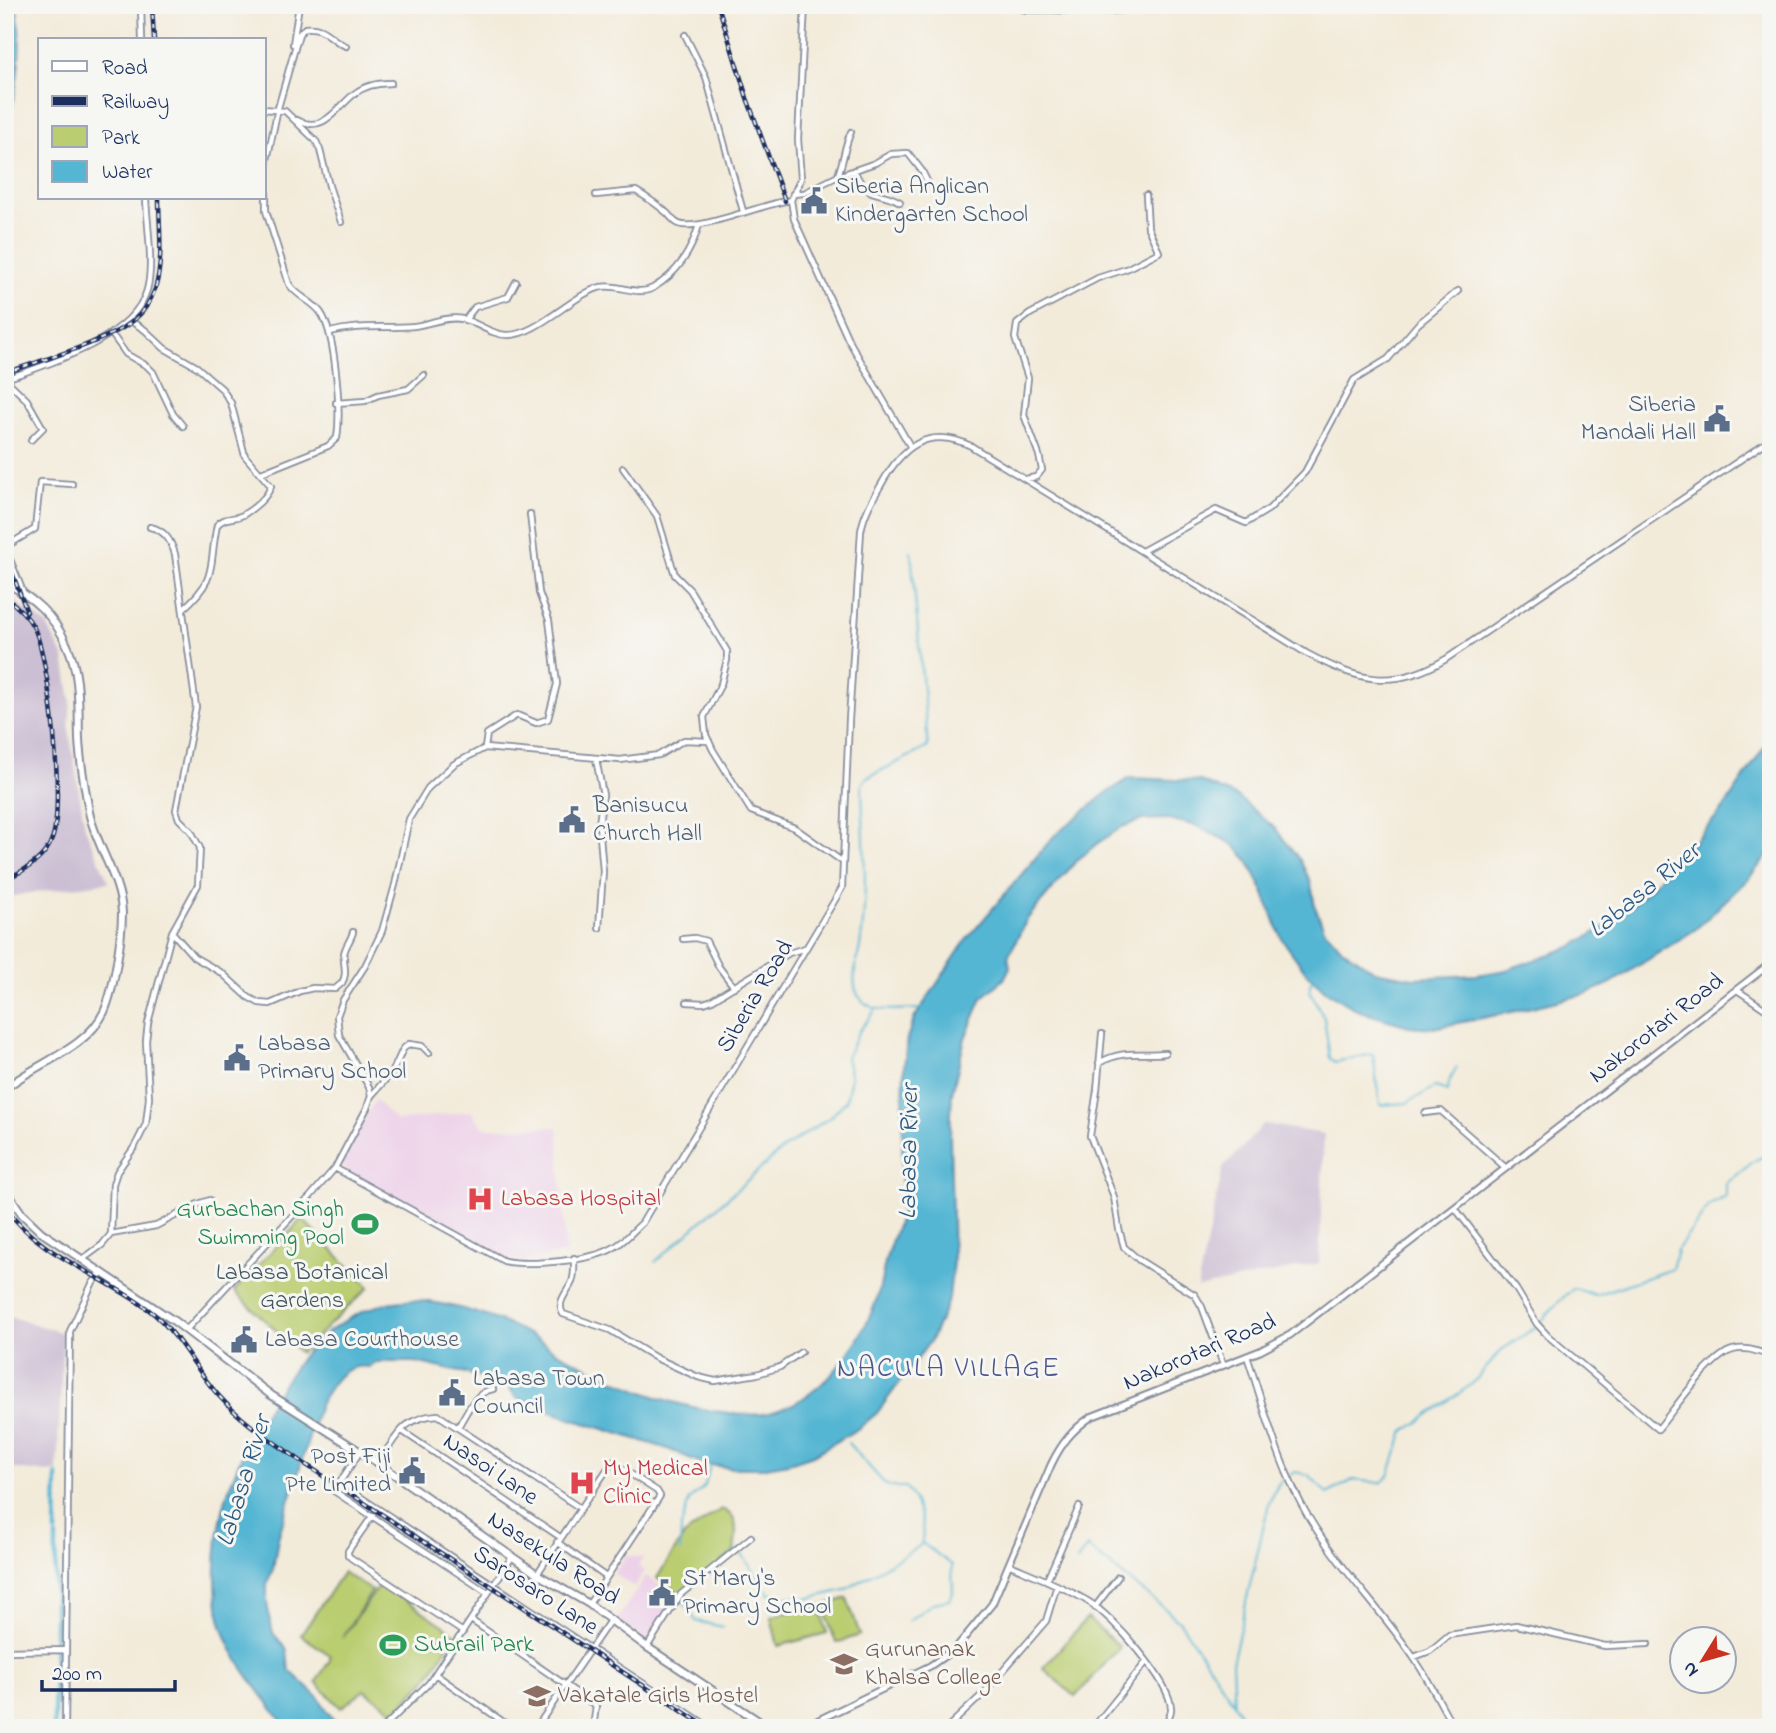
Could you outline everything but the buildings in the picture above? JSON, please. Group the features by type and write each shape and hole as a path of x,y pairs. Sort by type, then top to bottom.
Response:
{"main road":[{"path":"5,582 23,592 50,616 67,643 74,662 78,688 79,742 87,799 93,829 116,885 122,912 110,997 103,1014 76,1043 44,1065 16,1079 5,1089"},
{"name":"Nasekula Road","path":"5,1189 22,1214 41,1232 102,1271 271,1395 378,1463 537,1574 589,1604 647,1647 769,1728"}],"street":[{"path":"141,5 142,38"},
{"path":"261,473 328,446 335,441 337,433 336,380 330,332 320,311 296,293 289,284 283,257 268,217 266,198 267,157 293,49 299,5"},
{"path":"1012,5 1026,10 1095,12 1146,5"},
{"path":"806,6 798,139 801,177 792,197 794,219 848,339 910,446 933,439 962,442 1231,608 1338,670 1377,679 1396,678 1430,669 1479,639 1771,439"},
{"path":"293,49 299,34 305,28 315,27 324,30 346,46"},
{"path":"685,35 706,77 743,211"},
{"path":"266,109 278,108 304,124 318,124 338,111 354,94 376,83 391,83"},
{"path":"290,116 316,141 341,222"},
{"path":"838,176 845,144 851,132"},
{"path":"596,194 636,191 677,223 689,226 804,193 891,154 905,152 913,157 928,183"},
{"path":"855,170 862,187 867,191 900,202"},
{"path":"1025,480 1036,477 1042,470 1024,415 1028,378 1015,338 1017,324 1030,314 1098,278 1126,269 1159,252 1148,228 1146,194"},
{"path":"31,440 43,428 27,400 5,379 58,359 111,333 129,320 147,290 149,259 146,200"},
{"path":"330,332 358,326 414,326 453,319 465,320 506,335 519,333 601,287 647,290 672,273 687,257 699,225"},
{"path":"465,320 475,307 508,297 516,282"},
{"path":"1142,551 1216,510 1246,523 1269,509 1305,472 1354,380 1388,359 1418,324 1458,291"},
{"path":"129,320 222,389 231,403 242,449 271,484 270,492 243,515 222,520 217,525 207,583 201,593 182,610"},
{"path":"111,333 126,354 148,366 153,372 173,414 183,426"},
{"path":"336,403 365,401 408,389 424,375"},
{"name":"Siberia Road","path":"335,1168 504,1261 519,1264 574,1258 612,1249 642,1223 842,888 861,531 867,510 888,471 910,446"},
{"path":"623,468 657,516 675,575 690,590 727,651 720,684 704,717 703,725 709,741 751,811 794,828 844,862"},
{"path":"23,592 5,547 34,529 40,482 72,484"},
{"path":"485,748 487,734 517,715 536,723 548,719 556,695 555,651 549,620 539,593 530,514"},
{"path":"83,1259 102,1245 111,1234 113,1184 123,1161 142,1134 148,1114 146,1041 155,996 172,932 181,912 196,891 201,857 197,841 176,810 196,707 172,542 161,531 150,527"},
{"path":"371,1096 364,1076 339,1035 337,1016 343,1000 365,966 382,931 409,819 428,788 454,764 485,748 596,759 647,757 659,755 684,740 709,741"},
{"path":"596,759 603,795 599,824 603,871 600,928"},
{"path":"172,932 194,957 222,973 248,998 270,1004 300,991 313,988 335,989 342,983 346,971 345,950 352,932"},
{"path":"683,939 706,941 719,967 734,987"},
{"path":"687,1002 704,1003 789,953 806,948"},
{"name":"Nakorotari Road","path":"802,1728 945,1657 956,1648 992,1604 1051,1465 1069,1434 1091,1417 1247,1356 1275,1344 1300,1328 1771,963"},
{"path":"1737,990 1771,1013"},
{"path":"1102,1034 1090,1136 1112,1189 1124,1247 1139,1260 1195,1295 1223,1364"},
{"path":"185,1330 335,1168 371,1096 393,1071 403,1049 408,1044 422,1046 429,1053"},
{"path":"1099,1063 1111,1056 1129,1052 1165,1053"},
{"path":"1425,1113 1441,1111 1507,1168"},
{"path":"111,1234 156,1226 210,1200"},
{"path":"1455,1208 1548,1336 1658,1429 1720,1355 1738,1349 1753,1349 1771,1356"},
{"path":"574,1258 572,1282 560,1303 559,1309 563,1314 610,1330 656,1358 698,1377 715,1381 757,1374 780,1367 801,1352"},
{"path":"65,1728 63,1650 70,1331 92,1284 102,1271"},
{"path":"1247,1356 1286,1472 1310,1519 1414,1658 1454,1728"},
{"path":"458,1427 482,1391 493,1389"},
{"path":"378,1463 410,1422 420,1416 438,1415 580,1508"},
{"name":"Nasoi Lane","path":"402,1431 559,1540 606,1577"},
{"path":"359,1453 334,1491 488,1593"},
{"path":"537,1574 612,1462 657,1491 660,1496 589,1604"},
{"name":"Sarosaro Lane","path":"339,1483 711,1728"},
{"path":"1047,1581 1079,1507"},
{"path":"373,1515 348,1551 351,1559 463,1632"},
{"path":"647,1647 681,1594 751,1537"},
{"path":"383,1728 423,1690 512,1557"},
{"path":"1010,1565 1057,1585 1095,1606 1137,1647 1165,1690 1171,1706 1163,1728"},
{"path":"1095,1606 1118,1577"},
{"path":"947,1728 983,1694 1046,1621 1057,1585"},
{"path":"536,1728 611,1619"},
{"path":"471,1620 596,1706 593,1728"},
{"path":"1414,1658 1430,1651 1449,1635 1516,1625 1605,1646 1648,1644"},
{"path":"5,1651 63,1650"},
{"path":"1093,1728 1147,1661"},
{"path":"435,1674 512,1728"}],"shaded area":[{"path":"5,594 46,624 64,657 71,700 69,729 85,828 109,882 5,899"},
{"name":"Labasa Hospital","path":"375,1100 397,1121 471,1111 484,1128 558,1127 566,1253 525,1261 506,1259 346,1171 341,1162"},
{"path":"1264,1124 1324,1134 1319,1263 1197,1288 1223,1168"},
{"path":"5,1315 63,1333 57,1472 5,1467"},
{"path":"627,1556 643,1558 638,1566 645,1571 634,1587 614,1574"},
{"path":"646,1576 678,1598 648,1642 616,1621"}],"green space":[{"name":"Labasa Botanical Gardens","path":"302,1219 369,1287 300,1353 234,1291"},
{"path":"721,1509 732,1516 736,1527 734,1552 681,1594 657,1578 684,1536"},
{"name":"Subrail Park","path":"343,1572 372,1591 342,1638 381,1583 456,1634 426,1680 395,1712 364,1690 341,1708 316,1682 330,1660 330,1655 301,1635"},
{"path":"847,1598 860,1635 836,1643 823,1606"},
{"path":"819,1604 827,1633 778,1646 771,1617"},
{"path":"1087,1618 1120,1647 1075,1697 1043,1668"}],"water":[{"path":"5,5 16,5 19,53 16,86 5,133"},
{"name":"Labasa River","path":"1771,737 1771,852 1748,879 1696,929 1611,983 1586,994 1433,1028 1409,1026 1357,1010 1325,990 1305,971 1282,939 1260,884 1247,859 1233,844 1197,826 1168,819 1142,820 1122,827 1077,860 1027,919 1008,957 1010,967 1004,979 982,998 965,1038 952,1093 950,1136 953,1261 949,1298 931,1340 877,1413 859,1428 813,1455 760,1468 731,1468 704,1464 665,1448 568,1418 516,1397 505,1382 415,1362 376,1362 369,1367 351,1368 338,1377 319,1405 278,1538 273,1569 267,1584 267,1604 273,1633 287,1650 289,1670 318,1697 339,1728 286,1728 239,1661 224,1633 216,1588 218,1540 232,1480 258,1425 303,1356 338,1325 363,1311 390,1303 418,1301 452,1306 487,1316 519,1329 557,1352 637,1390 700,1409 745,1414 768,1413 787,1407 820,1386 847,1356 867,1322 875,1304 901,1213 904,1069 907,1038 915,1017 966,940 1054,836 1105,794 1130,778 1200,781 1238,797 1275,828 1300,860 1311,883 1315,907 1324,929 1343,949 1375,971 1414,978 1477,975 1506,970 1573,946 1608,925 1631,907 1724,808"}],"waterway":[{"path":"911,551 928,747 866,778 862,785 864,906 854,980 860,998 872,1007 888,1010 921,1009"},
{"path":"1314,979 1310,983 1310,991 1324,1018 1330,1058 1335,1062 1373,1054 1380,1105 1407,1103 1435,1087 1448,1091 1449,1082 1457,1067"},
{"path":"655,1262 784,1148 829,1118 846,1101 851,1077 846,1058 858,1033 876,1009"},
{"path":"1540,1324 1574,1288 1595,1295 1672,1269 1677,1250 1710,1205 1726,1197 1726,1184 1754,1161 1771,1152"},
{"path":"1290,1475 1295,1472 1309,1475 1327,1494 1353,1480 1381,1483 1389,1476 1403,1433 1472,1384 1503,1349 1536,1327"},
{"path":"690,1589 739,1550 769,1594 806,1599 845,1590 921,1545 923,1530 920,1515 906,1487 890,1487 883,1482 848,1443"},
{"path":"680,1552 681,1527 689,1500 705,1486 710,1465"},
{"path":"56,1533 57,1475"},
{"path":"1250,1728 1234,1704 1232,1663 1269,1503 1279,1483 1286,1478"},
{"path":"54,1728 56,1537"},
{"path":"908,1621 933,1603 949,1600 953,1593 952,1565 922,1543"},
{"path":"1077,1561 1087,1547 1169,1612 1180,1622 1233,1702"},
{"path":"687,1593 686,1597 681,1596 682,1600 696,1621 723,1627"}],"railway":[{"path":"152,5 154,38"},
{"path":"718,5 747,98 785,201"},
{"path":"5,373 108,335 123,328 141,313 147,306 158,278 159,200"},
{"path":"5,554 27,612"},
{"path":"5,597 28,619 40,645 54,733 57,797 56,822 45,853 20,872 5,879"},
{"path":"5,1207 35,1239 160,1319 220,1397 261,1433 708,1728"}],"place":[{"name":"Siberia Anglican Kindergarten School","path":"814,201"},
{"name":"Siberia Mandali Hall","path":"1717,419"},
{"name":"Banisucu Church Hall","path":"572,820"},
{"name":"Labasa Primary School","path":"237,1058"},
{"name":"Labasa Hospital","path":"480,1199"},
{"name":"Gurbachan Singh Swimming Pool","path":"365,1224"},
{"name":"Labasa Courthouse","path":"244,1340"},
{"name":"Labasa Town Council","path":"452,1393"},
{"name":"Post Fiji Pte Limited","path":"412,1471"},
{"name":"My Medical Clinic","path":"582,1483"},
{"name":"St Mary's Primary School","path":"662,1593"},
{"name":"Subrail Park","path":"393,1645"},
{"name":"Gurunanak Khalsa College","path":"844,1664"},
{"name":"Vakatale Girls Hostel","path":"537,1696"}],"district":[{"name":"NACULA VILLAGE","path":"949,1369"}]}
